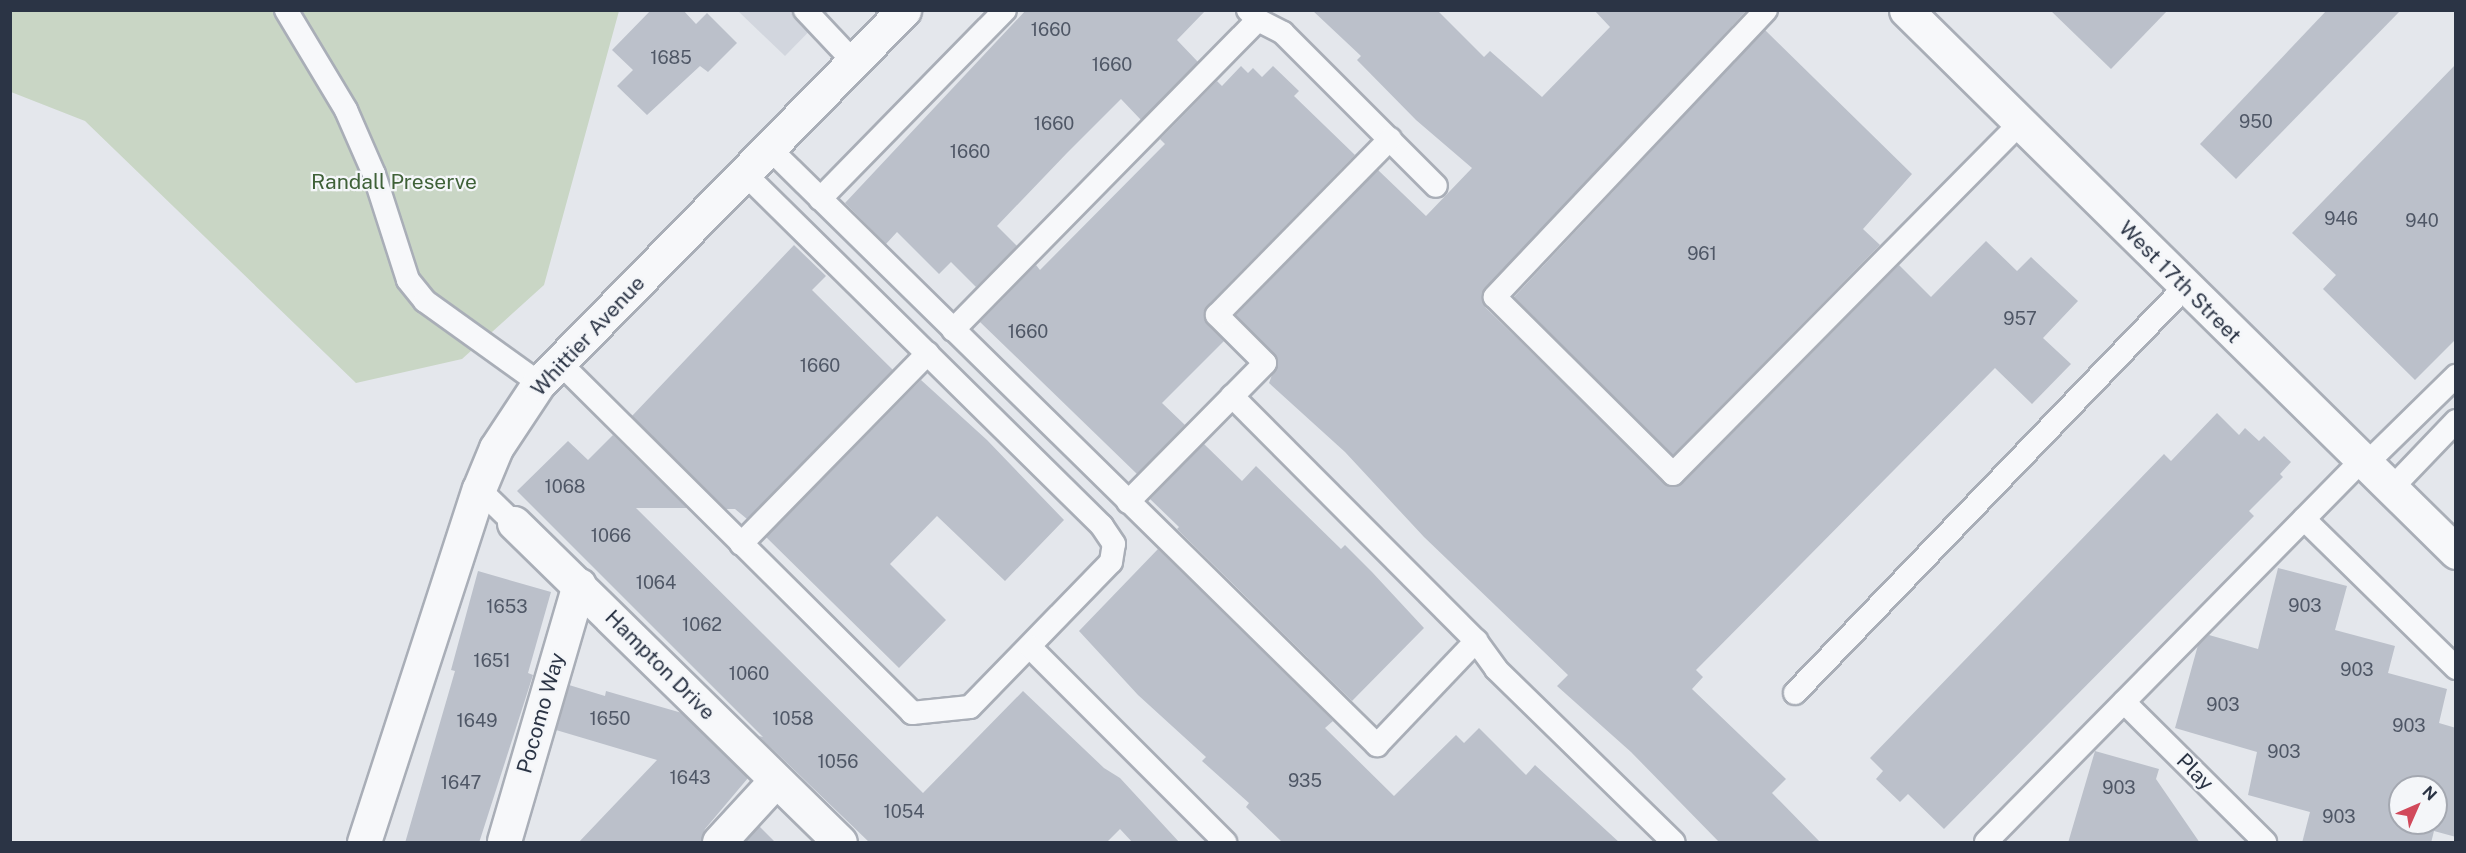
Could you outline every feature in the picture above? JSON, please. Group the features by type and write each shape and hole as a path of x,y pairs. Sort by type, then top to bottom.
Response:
{"street":[{"name":"Whittier Avenue","path":"364,843 479,489 496,448 549,373 904,10"},
{"name":"West 17th Street","path":"1908,11 2185,287 2456,552"},
{"name":"Hampton Drive","path":"514,523 840,843"},
{"name":"Pocomo Way","path":"504,841 579,585"},
{"path":"719,843 776,780"}],"lane":[{"path":"286,10 346,110 374,174 408,279 425,301 549,373 741,544 912,713 970,707 1111,562 1114,544 1102,526 745,174"},
{"path":"805,10 854,62"},
{"path":"820,199 1005,10"},
{"path":"1766,10 1495,297 1673,474 2020,123"},
{"path":"953,330 1253,15 1283,33 1436,186"},
{"path":"1128,501 1265,363 1217,315 1390,139"},
{"path":"770,149 1377,745 1476,641"},
{"path":"1795,693 2185,287"},
{"path":"741,544 928,354"},
{"path":"1986,843 2304,519 2456,376"},
{"path":"1232,396 1476,641 1496,669 1673,843"},
{"path":"2391,489 2456,421"},
{"name":"Hampton Drive","path":"479,489 514,523"},
{"path":"2304,519 2456,668"},
{"path":"1029,647 1225,843"},
{"name":"Play","path":"2124,702 2265,843"}],"shaded area":[{"path":"738,11 829,11 785,56"}],"green space":[{"name":"Randall Preserve","path":"10,11 619,11 544,285 462,359 356,383 85,121 11,92"}],"building":[{"path":"651,10 683,10 696,24 707,13 737,43 708,72 700,66 647,115 617,86 633,70 612,50"},
{"path":"1026,10 1206,10 1177,40 1198,62 1141,120 1121,99 1067,153 997,226 1017,246 976,287 951,262 939,274 897,232 886,244 845,203"},
{"path":"1312,10 1437,10 1484,57 1490,51 1542,97 1610,27 1594,10 1746,11 1482,294 1485,307 1669,487 1683,483 1899,265 1931,297 1986,241 2017,271 2031,257 2078,301 2043,338 2071,364 2032,404 1995,368 1696,670 1703,677 1692,689 1786,779 1772,793 1821,843 1720,843 1631,752 1557,686 1568,675 1424,537 1345,452 1269,383 1278,359 1236,315 1378,170 1426,216 1472,168 1416,120 1357,60 1361,56"},
{"path":"2050,10 2168,10 2111,69"},
{"path":"2327,10 2401,10 2236,179 2200,144"},
{"path":"1765,30 1912,174 1863,229 1880,245 1673,455 1514,297"},
{"path":"2456,64 2456,339 2415,380 2323,289 2336,275 2292,233"},
{"path":"1241,66 1248,73 1253,68 1262,77 1273,66 1299,91 1294,96 1355,155 1207,306 1204,319 1224,341 1162,403 1185,425 1137,474 980,322 1036,265 1040,270 1165,144 1160,139 1217,81 1222,86"},
{"path":"794,245 826,276 812,290 893,370 747,519 735,509 726,509 632,416"},
{"path":"921,380 987,440 1064,520 1005,581 937,516 890,564 946,620 899,668 766,537"},
{"path":"2217,413 2239,435 2245,428 2259,441 2264,436 2291,462 2280,474 2283,477 2249,511 2254,516 1944,829 1908,794 1900,802 1876,779 1883,771 1870,758 2164,454 2171,461"},
{"path":"613,435 687,508 636,508 923,793 1023,691 1104,768 1120,778 1180,843 1133,843 1120,829 1106,843 870,843 759,736 763,737 517,491 568,441 588,460"},
{"path":"1204,444 1242,481 1256,466 1341,549 1345,545 1424,628 1352,701 1177,529 1179,527 1150,499"},
{"path":"1158,549 1333,721 1325,728 1394,796 1456,735 1464,743 1479,728 1526,775 1535,765 1620,843 1283,843 1246,807 1249,803 1202,761 1206,757 1138,695 1079,631"},
{"path":"2278,568 2347,586 2335,630 2395,646 2388,673 2447,689 2439,723 2456,728 2456,837 2448,835 2448,775 2388,775 2388,835 2433,835 2431,843 2302,843 2310,812 2248,795 2257,752 2175,728 2198,645 2209,635 2258,649"},
{"path":"478,571 551,592 528,673 533,675 479,843 405,843 455,671 451,670"},
{"path":"569,685 605,696 606,691 682,713 748,778 705,829 701,843 578,843 657,760 556,730"},
{"path":"2095,751 2159,769 2156,779 2200,843 2068,843"},
{"path":"759,826 776,843 744,843"}]}
